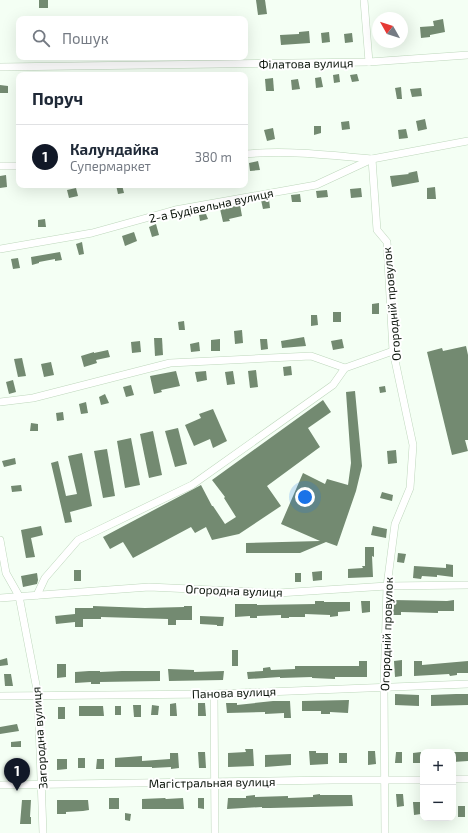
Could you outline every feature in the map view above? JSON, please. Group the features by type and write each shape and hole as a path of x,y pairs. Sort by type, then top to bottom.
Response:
{"street":[{"path":"364,0 370,62"},
{"name":"Філатова вулиця","path":"0,67 370,62 468,55"},
{"path":"248,154 267,152 372,159 468,141"},
{"name":"2-а Будівельна вулиця","path":"0,249 92,234 175,210 316,184 372,159"},
{"name":"Огородній провулок","path":"372,159 377,230 387,242 393,351 413,445 410,488 395,524 387,586 384,686 385,833"},
{"path":"0,166 16,166"},
{"path":"37,595 44,578 78,540 192,485 333,385 345,368 393,351"},
{"path":"0,402 33,398 170,362 311,356 345,368"},
{"name":"Загородна вулиця","path":"0,540 6,573 19,596 38,695 43,833"},
{"name":"Огородна вулиця","path":"0,598 149,587 278,593 387,586 468,585"},
{"name":"Панова вулиця","path":"0,696 214,694 384,686 468,684"},
{"path":"214,694 215,833"},
{"path":"456,779 468,779"},
{"name":"Магістральная вулиця","path":"0,785 420,780"}],"building":[{"path":"39,0 48,0 48,8 39,8"},
{"path":"256,0 265,0 267,14 258,15"},
{"path":"443,19 445,32 430,35 430,37 421,38 420,27 434,26 433,21"},
{"path":"309,31 310,43 281,45 280,35 299,34 299,32"},
{"path":"329,32 330,42 322,43 321,33"},
{"path":"352,33 353,42 345,43 344,34"},
{"path":"339,74 340,82 334,83 333,75"},
{"path":"357,74 359,81 352,82 350,75"},
{"path":"321,77 323,87 316,88 315,78"},
{"path":"273,78 274,91 266,91 265,79"},
{"path":"298,79 300,89 292,90 291,80"},
{"path":"0,85 8,86 8,93 0,93"},
{"path":"401,87 402,99 397,99 395,88"},
{"path":"421,88 422,96 412,97 410,89"},
{"path":"425,119 427,129 418,131 416,121"},
{"path":"349,121 350,129 342,130 341,122"},
{"path":"314,126 321,126 321,133 314,135"},
{"path":"273,128 275,139 267,141 264,130"},
{"path":"406,129 408,138 399,139 398,130"},
{"path":"258,161 260,170 250,171 249,163"},
{"path":"417,171 419,182 392,187 390,176 409,174 408,173"},
{"path":"6,175 7,187 0,188 0,176"},
{"path":"435,187 436,199 427,199 427,188"},
{"path":"76,188 78,196 69,198 67,190"},
{"path":"117,188 123,188 124,193 118,194"},
{"path":"361,188 362,197 351,198 350,189"},
{"path":"327,190 328,197 317,198 316,191"},
{"path":"300,194 301,202 292,202 291,195"},
{"path":"269,199 270,208 263,209 261,200"},
{"path":"240,205 242,216 223,222 220,209"},
{"path":"206,214 208,219 200,221 199,215"},
{"path":"45,219 46,227 38,227 38,220"},
{"path":"156,224 159,235 152,237 149,227"},
{"path":"134,232 137,241 125,246 122,236"},
{"path":"82,242 84,254 79,255 76,244"},
{"path":"60,252 62,260 55,261 55,259 32,265 31,257"},
{"path":"18,258 20,268 13,269 11,259"},
{"path":"379,303 379,314 372,314 372,304"},
{"path":"333,312 341,312 341,322 333,322"},
{"path":"311,315 317,315 318,325 311,326"},
{"path":"184,321 185,330 179,330 178,322"},
{"path":"242,330 243,343 235,344 234,331"},
{"path":"304,337 306,346 282,348 281,341"},
{"path":"154,338 162,338 163,355 155,356"},
{"path":"220,339 220,351 211,351 211,340"},
{"path":"260,339 267,339 268,349 261,350"},
{"path":"342,339 344,348 333,350 331,341"},
{"path":"140,341 141,352 132,353 131,342"},
{"path":"199,342 200,351 191,352 190,344"},
{"path":"466,346 468,355 468,440 465,440 468,451 452,455 427,352 442,348 443,351"},
{"path":"108,350 110,357 96,360 97,363 84,367 81,356"},
{"path":"22,358 26,376 18,377 14,359"},
{"path":"51,362 54,375 44,377 41,364"},
{"path":"291,366 292,375 284,376 283,367"},
{"path":"256,370 258,387 250,388 248,371"},
{"path":"176,371 180,386 161,390 162,392 154,394 150,376"},
{"path":"206,371 207,380 197,382 195,372"},
{"path":"233,371 235,384 227,385 225,372"},
{"path":"13,380 16,392 9,394 6,382"},
{"path":"131,385 134,395 126,397 123,387"},
{"path":"385,386 386,392 380,393 379,387"},
{"path":"355,391 362,466 356,491 337,546 326,542 300,553 246,553 246,543 320,541 281,524 303,473 325,484 327,479 348,485 351,463 346,392"},
{"path":"105,394 109,403 101,405 99,397"},
{"path":"323,400 331,412 308,428 320,447 267,486 281,506 239,534 212,540 206,527 195,533 191,527 133,558 123,542 110,549 103,537 201,485 212,506 225,524 236,517 224,498 225,497 212,480"},
{"path":"86,402 88,413 81,414 79,404"},
{"path":"213,409 227,441 213,448 210,439 194,446 185,425 201,418 199,414"},
{"path":"63,412 64,420 57,421 56,413"},
{"path":"31,423 38,424 38,431 30,431"},
{"path":"178,428 187,464 175,467 165,431"},
{"path":"153,431 162,475 149,478 140,434"},
{"path":"131,438 140,485 125,488 117,441"},
{"path":"107,449 115,496 103,498 94,451"},
{"path":"396,450 397,463 388,464 387,451"},
{"path":"82,453 92,506 70,512 72,522 65,523 51,463 58,461 66,496 77,494 68,456"},
{"path":"15,458 16,464 4,467 2,461"},
{"path":"21,485 22,491 12,492 11,486"},
{"path":"382,492 393,495 392,501 380,498"},
{"path":"41,526 43,535 31,538 35,557 26,558 21,530"},
{"path":"373,526 387,529 386,538 371,535"},
{"path":"365,547 374,547 374,557 372,556 373,577 348,578 348,569 363,568 362,566 365,566"},
{"path":"398,553 406,554 404,563 397,562"},
{"path":"446,564 453,565 453,577 437,575 437,577 422,576 421,579 413,578 414,566 446,568"},
{"path":"74,570 81,570 81,581 74,581"},
{"path":"322,571 322,580 313,581 312,572"},
{"path":"37,573 37,584 23,587 21,576"},
{"path":"295,573 301,573 301,582 295,582"},
{"path":"393,600 454,600 454,611 438,611 438,613 401,612 401,615 393,615"},
{"path":"315,601 350,602 350,611 338,612 338,616 330,617 330,615 305,614 305,617 289,618 281,618 281,615 257,616 257,618 250,618 250,616 235,617 235,604 315,604"},
{"path":"361,601 370,601 370,612 362,613"},
{"path":"93,606 145,608 192,606 192,620 176,620 176,625 168,625 168,619 101,617 101,619 83,619 83,627 75,627 75,622 56,624 55,616 75,614 75,608 93,608"},
{"path":"200,616 224,617 223,626 200,624"},
{"path":"232,650 238,650 238,666 232,666"},
{"path":"7,658 8,665 0,666 0,660"},
{"path":"402,660 402,676 395,677 394,661"},
{"path":"359,661 367,661 367,677 335,677 335,679 280,677 248,679 247,672 263,671 263,668 270,667 271,670 295,669 295,666 359,666"},
{"path":"414,661 422,661 422,665 468,661 468,673 457,673 457,675 450,676 449,674 414,676"},
{"path":"57,664 66,664 66,677 57,678"},
{"path":"168,669 194,670 194,672 224,671 223,680 169,681"},
{"path":"160,671 160,681 100,682 100,684 91,684 91,682 75,683 75,672"},
{"path":"4,674 11,674 13,686 5,686"},
{"path":"395,694 419,695 419,706 395,705"},
{"path":"468,694 468,705 431,706 431,695"},
{"path":"349,700 348,713 330,712 330,714 321,714 321,711 302,711 302,701"},
{"path":"273,701 290,701 291,718 284,718 284,713 227,713 226,703 237,703 237,705"},
{"path":"176,703 177,716 170,716 170,704"},
{"path":"198,703 205,703 206,716 198,716"},
{"path":"133,705 141,705 141,717 134,717"},
{"path":"152,705 159,706 158,715 151,715"},
{"path":"79,706 103,706 104,716 79,716"},
{"path":"115,706 121,706 121,715 115,715"},
{"path":"58,707 65,707 65,719 58,719"},
{"path":"17,724 19,731 0,734 0,727"},
{"path":"21,741 21,747 11,747 11,742"},
{"path":"245,749 253,749 254,766 228,767 228,753 246,752"},
{"path":"309,751 316,751 316,753 328,753 328,764 310,765"},
{"path":"368,751 375,751 376,764 368,765"},
{"path":"198,752 205,752 206,768 199,768"},
{"path":"396,752 402,752 402,763 395,763"},
{"path":"420,752 420,763 413,763 413,753"},
{"path":"456,752 468,752 468,761 456,762"},
{"path":"170,753 178,753 179,768 115,767 115,758 142,756 142,761 170,759"},
{"path":"339,753 347,753 347,763 339,763"},
{"path":"291,754 291,765 265,767 265,755"},
{"path":"78,758 85,758 85,768 78,768"},
{"path":"57,759 67,759 67,769 57,770"},
{"path":"97,759 104,759 104,769 96,769"},
{"path":"25,764 26,771 15,772 14,765"},
{"path":"396,794 403,794 404,806 397,807"},
{"path":"255,795 255,797 313,797 313,795 352,795 353,806 227,809 228,798 246,798 246,796"},
{"path":"109,798 119,798 119,809 109,809"},
{"path":"183,798 184,809 142,809 142,799"},
{"path":"198,798 204,798 204,809 198,808"},
{"path":"22,800 31,800 31,824 20,824"},
{"path":"57,800 88,800 89,810 57,814"},
{"path":"413,802 420,802 420,814 414,815"},
{"path":"458,806 465,806 465,817 458,817"},
{"path":"125,813 131,814 130,821 125,820"}],"place":[{"name":"Калундайка","path":"17,791"}]}
